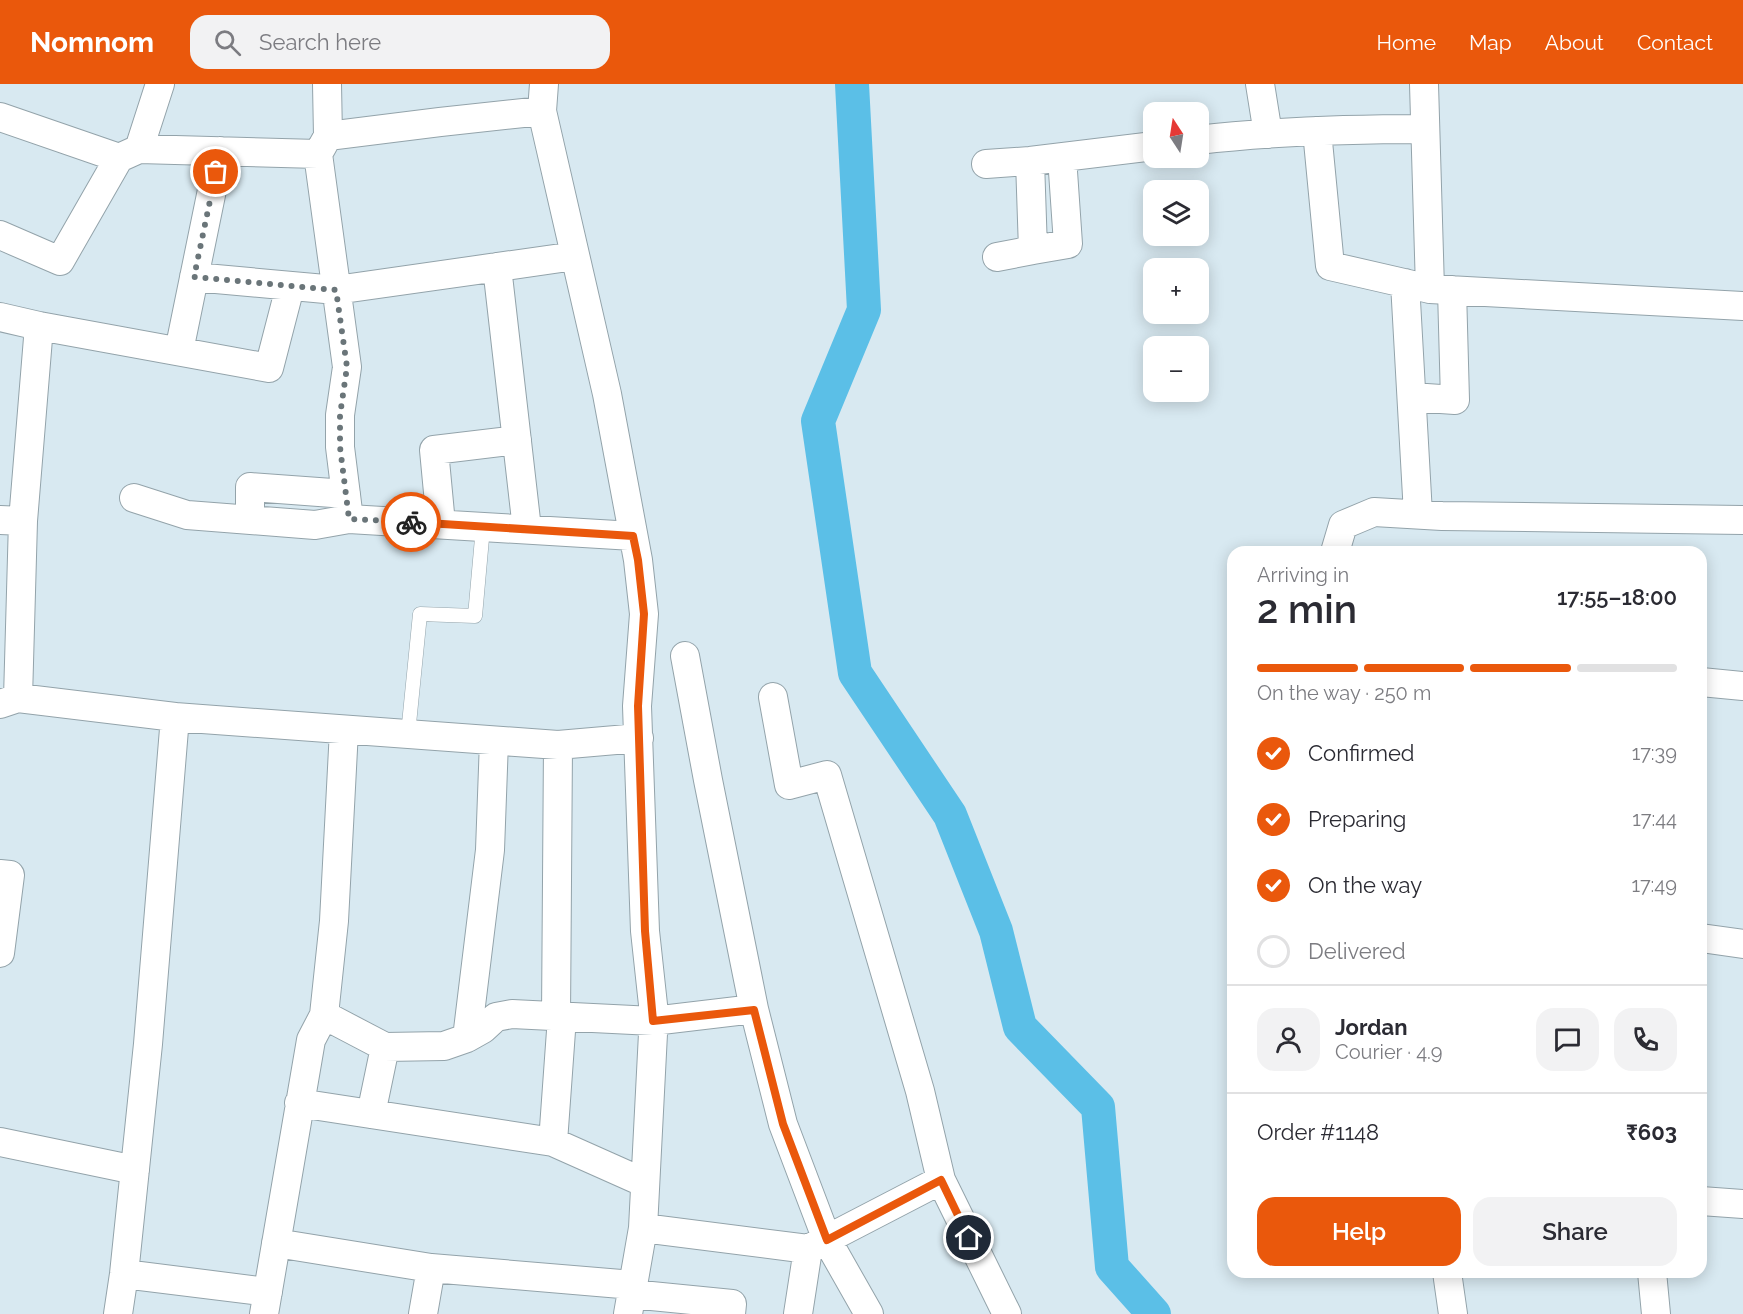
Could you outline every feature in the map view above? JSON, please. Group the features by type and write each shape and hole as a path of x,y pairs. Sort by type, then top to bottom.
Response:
{"street":[{"path":"0,235 60,261 129,154 160,84"},
{"path":"327,84 323,145 336,290 347,367 340,415 340,447 348,506"},
{"path":"1260,84 1268,134"},
{"path":"1418,514 1412,397 1429,288 1424,84"},
{"path":"0,117 129,154 220,151 323,145 440,122 543,98 575,256 607,394 638,560 644,614 638,706 645,931 653,1021 643,1228 631,1298"},
{"path":"1209,139 1317,131 1425,129"},
{"path":"1317,131 1330,266 1429,288 1743,306"},
{"path":"986,164 1143,147"},
{"path":"179,351 220,151"},
{"path":"997,257 1068,244 1062,156"},
{"path":"1030,160 1033,250"},
{"path":"194,277 336,290 575,256"},
{"path":"497,267 527,529"},
{"path":"0,317 269,368 290,286"},
{"path":"1412,397 1455,399 1429,288"},
{"path":"39,326 11,520 9,701 175,717 558,745 639,738"},
{"path":"441,524 434,450 517,440"},
{"path":"134,498 187,515 250,520 250,487 441,524 633,536"},
{"path":"1337,546 1342,525 1374,512 1442,516 1743,520"},
{"path":"685,657 754,1010 783,1124 817,1245 869,1314"},
{"path":"1707,683 1743,686"},
{"path":"772,697 789,785 828,775 920,1091 941,1180 1007,1314"},
{"path":"118,1314 148,1044 175,717"},
{"path":"124,1274 266,1303 311,1040 324,1016 334,921 344,730"},
{"path":"467,1038 490,850 494,741"},
{"path":"553,1142 559,1016 558,745"},
{"path":"0,874 10,875 0,953"},
{"path":"1707,939 1743,944"},
{"path":"324,1016 384,1047 444,1046 467,1038 483,1029 496,1017 513,1014 653,1021 754,1010"},
{"path":"371,1114 384,1047"},
{"path":"299,1103 553,1142 645,1183"},
{"path":"0,1142 135,1170"},
{"path":"643,1228 817,1245 941,1180"},
{"path":"1707,1202 1743,1204"},
{"path":"276,1243 631,1298 732,1304 731,1314"},
{"path":"798,1314 817,1245"},
{"path":"423,1314 431,1268"},
{"path":"1449,1278 1453,1314"},
{"path":"1653,1278 1656,1314"}],"lane":[{"path":"408,734 420,614 475,616 483,526"}],"waterway":[{"path":"852,84 864,310 818,421 855,673 950,815 996,931 1020,1027 1098,1107 1112,1267 1154,1314"}],"way so far":[{"path":"216,172 194,277 336,290 347,367 340,415 340,447 349,519 411,522"}],"route":[{"path":"411,522 633,536 644,614 638,706 645,931 653,1021 754,1010 783,1124 827,1240 941,1180 969,1238"}]}
